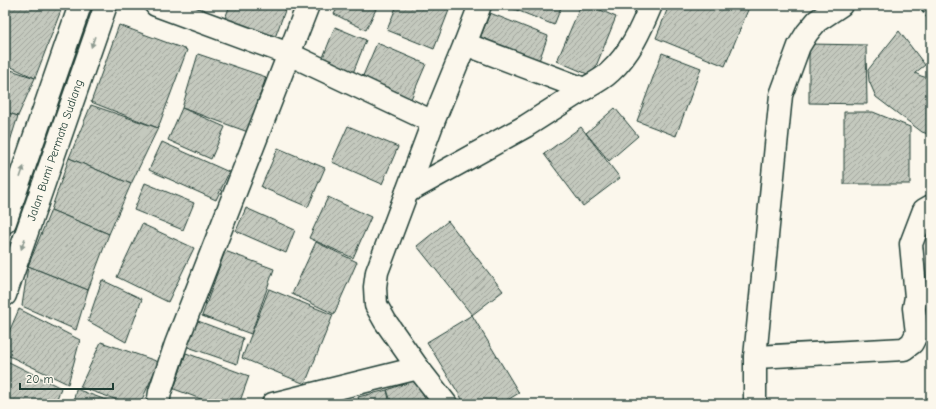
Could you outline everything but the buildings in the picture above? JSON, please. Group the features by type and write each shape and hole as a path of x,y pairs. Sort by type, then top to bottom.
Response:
{"street":[{"name":"Jalan Bumi Permata Sudiang","path":"5,222 80,5"},
{"name":"Jalan Bumi Permata Sudiang","path":"5,295 106,5"},
{"path":"156,5 289,54 433,122"},
{"path":"158,404 160,392 176,344 308,5"},
{"path":"446,404 384,321 376,305 376,287 378,272 407,192 433,122 480,5"},
{"path":"407,192 526,126 610,72 624,56 641,29 651,5"},
{"path":"755,404 755,357 781,95 798,46 817,21 841,5"},
{"path":"465,44 584,89"},
{"path":"755,357 904,349 912,342 917,334 914,308 916,297 911,244 924,210 931,206"},
{"path":"274,404 418,368"}],"path":[{"path":"917,5 931,21"}]}
